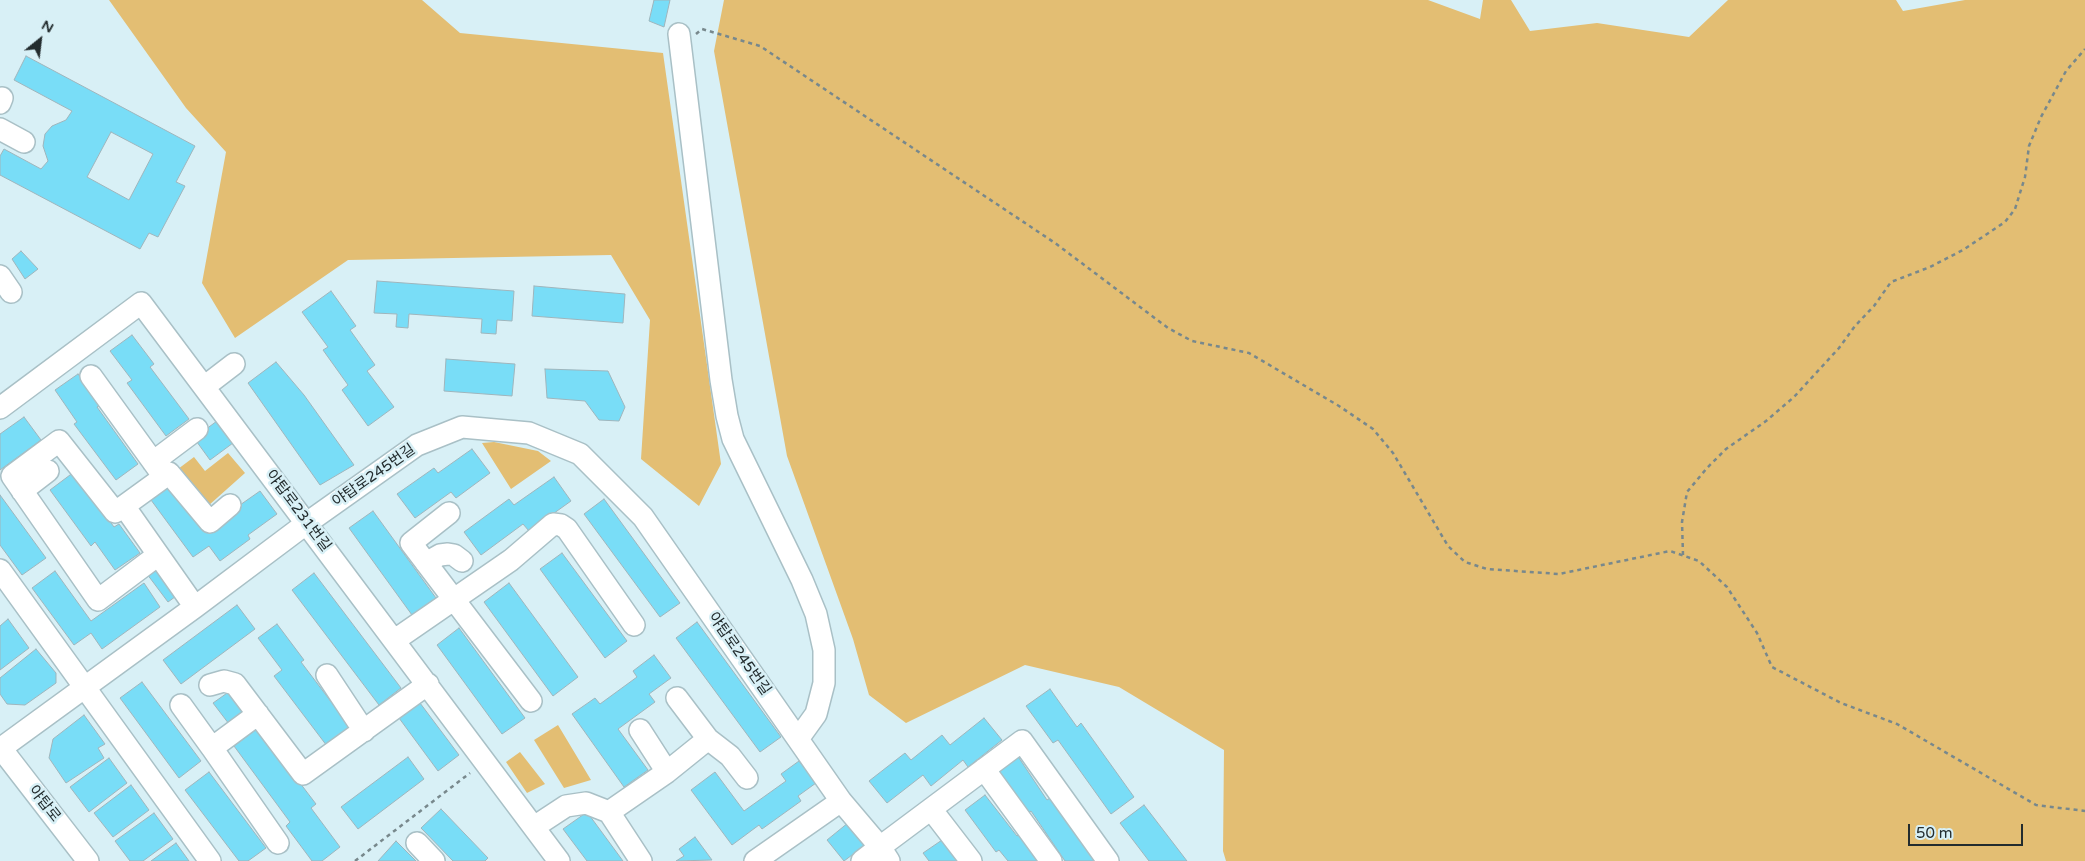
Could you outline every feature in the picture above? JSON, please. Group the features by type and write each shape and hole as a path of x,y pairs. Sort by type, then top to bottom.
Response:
{"street":[{"path":"680,41 727,416 733,439 802,580 816,614 824,650 824,683 816,714 798,739"},
{"path":"0,129 24,142"},
{"name":"야탑로231번길","path":"0,408 141,303 307,522 559,861"},
{"path":"204,387 234,364"},
{"path":"91,376 158,470 169,473 210,522 230,505"},
{"name":"야탑로245번길","path":"0,748 195,608 307,522 417,445 462,426 528,433 580,454 644,518 841,801 884,854"},
{"path":"158,556 98,600 12,476 59,441 115,512 124,506 197,429"},
{"path":"22,491 48,471"},
{"path":"124,506 195,608"},
{"path":"449,513 412,543 531,701"},
{"path":"395,640 511,560 553,524 561,525 567,529 634,625"},
{"path":"511,560 524,564 547,548"},
{"path":"426,563 440,555 454,555 462,561"},
{"path":"0,570 210,861"},
{"path":"327,676 364,731"},
{"path":"210,685 224,681 235,684 303,774 428,684"},
{"path":"677,698 708,739 730,756 747,778"},
{"path":"181,705 278,843"},
{"path":"212,748 258,714"},
{"path":"640,730 667,772"},
{"path":"609,812 667,772 708,739"},
{"path":"862,861 884,854 931,809 1022,741 1108,861"},
{"name":"야탑로","path":"0,748 88,861"},
{"path":"984,769 1051,861"},
{"path":"755,861 841,801"},
{"path":"534,827 566,806 586,802 609,812 641,861"},
{"path":"931,809 971,861"},
{"path":"417,843 434,861"}],"path":[{"path":"680,41 702,29 760,46 1056,242 1168,328 1192,341 1249,353 1339,406 1373,429 1393,453 1448,546 1465,562 1487,569 1559,574 1670,551 1699,561 1727,587 1757,633 1772,667 1841,703 1897,724 2036,805 2085,811"},
{"path":"1682,555 1682,522 1687,492 1707,468 1726,449 1766,421 1794,398 1839,348 1891,282 1930,267 1955,254 2005,222 2015,209 2025,177 2029,146 2041,117 2066,71 2085,49"},
{"path":"356,861 485,762"}],"shaded area":[{"path":"109,0 422,0 460,33 663,53 721,464 699,506 641,459 650,320 611,255 348,260 235,338 202,283 226,152 186,108"},
{"path":"724,0 1428,0 1480,19 1483,0 1511,0 1530,31 1597,23 1689,37 1728,0 1896,0 1903,11 1965,0 2085,0 2085,861 1226,861 1223,851 1224,750 1119,687 1025,665 906,723 869,695 853,639 787,456 714,51"},
{"path":"494,442 538,451 551,461 511,489 482,443"},
{"path":"228,453 245,473 208,506 178,469 194,457 205,471"},
{"path":"558,725 591,780 564,788 534,740"},
{"path":"520,752 545,784 527,793 506,762"}],"building":[{"path":"654,0 670,0 664,27 649,21"},
{"path":"26,56 195,146 176,182 185,186 158,237 149,233 140,249 0,175 0,156 4,149 41,169 48,161 43,146 45,134 52,126 66,120 72,111 14,80","holes":["111,132 153,154 129,200 87,177"]},
{"path":"21,251 38,269 25,279 12,259"},
{"path":"377,281 514,291 512,321 497,320 496,334 481,333 482,319 409,314 408,328 396,327 397,314 374,313"},
{"path":"534,286 625,294 623,323 532,316"},
{"path":"331,291 356,326 350,330 375,365 367,371 394,407 368,426 342,390 348,385 323,350 328,347 302,312"},
{"path":"132,335 154,364 150,367 189,419 166,436 127,383 132,380 110,351"},
{"path":"446,359 515,364 512,396 444,391"},
{"path":"276,362 304,395 354,465 320,485 248,383"},
{"path":"545,369 608,371 625,407 619,421 599,420 585,401 547,398"},
{"path":"78,374 101,405 97,407 138,464 116,480 74,424 77,422 55,390"},
{"path":"24,417 41,440 0,470 0,434"},
{"path":"217,421 233,443 210,460 194,438"},
{"path":"472,449 490,473 456,498 451,492 415,518 397,494 434,468 438,473"},
{"path":"74,472 114,527 119,524 140,553 115,570 95,542 91,546 50,490"},
{"path":"554,477 571,501 529,531 523,524 481,555 464,532 509,499 514,505"},
{"path":"173,484 209,533 233,515 230,512 260,491 277,514 248,535 250,539 220,561 209,546 193,557 151,500"},
{"path":"0,495 46,558 22,575 0,545"},
{"path":"604,499 680,603 660,617 584,514"},
{"path":"373,511 436,598 412,615 349,528"},
{"path":"562,553 627,641 605,658 540,569"},
{"path":"162,563 183,591 168,602 147,574"},
{"path":"55,571 91,621 144,583 160,607 102,649 91,633 74,645 32,588"},
{"path":"314,573 401,688 379,705 292,590"},
{"path":"509,583 578,677 553,696 484,602"},
{"path":"237,605 255,629 181,684 163,660"},
{"path":"8,619 29,648 0,670 0,626"},
{"path":"697,622 781,737 760,752 676,638"},
{"path":"277,624 304,660 301,662 351,728 327,746 274,676 282,670 258,638"},
{"path":"459,628 525,718 502,734 437,645"},
{"path":"36,649 56,673 56,683 25,705 7,704 0,694 0,678"},
{"path":"654,655 671,678 649,694 655,702 618,729 648,770 624,787 572,714 595,698 600,704 637,677 633,671"},
{"path":"142,682 201,761 179,778 120,698"},
{"path":"1050,689 1077,727 1081,723 1134,797 1111,814 1058,740 1053,743 1026,706"},
{"path":"230,691 245,711 229,724 213,703"},
{"path":"420,703 459,755 438,771 399,718"},
{"path":"84,715 105,744 98,748 104,758 66,783 49,758 53,739"},
{"path":"984,718 1002,740 968,767 963,760 931,786 923,775 887,803 869,781 905,753 911,760 942,735 950,745"},
{"path":"258,728 316,804 311,808 340,847 322,861 312,861 286,826 290,822 234,746"},
{"path":"1017,755 1047,800 1056,794 1101,861 1065,861 1031,811 1024,816 993,771"},
{"path":"408,757 424,779 358,829 341,807"},
{"path":"109,758 127,783 89,812 70,787"},
{"path":"799,761 816,783 798,796 801,801 762,829 759,825 732,845 691,790 715,772 744,811 786,781 781,774"},
{"path":"209,772 266,848 248,861 239,861 185,790"},
{"path":"131,785 149,810 113,837 94,813"},
{"path":"985,795 1017,836 1021,833 1042,861 1008,861 999,850 996,852 965,810"},
{"path":"1144,805 1187,861 1149,861 1120,823"},
{"path":"441,809 488,858 485,861 453,861 421,828"},
{"path":"587,812 623,861 587,861 563,829"},
{"path":"154,813 173,839 143,861 130,861 115,841"},
{"path":"854,818 872,840 844,861 827,840"},
{"path":"695,837 712,860 676,861 684,856 679,849"},
{"path":"945,838 960,861 929,861 923,853"},
{"path":"396,841 416,861 378,861"},
{"path":"176,843 189,861 151,861"}]}
